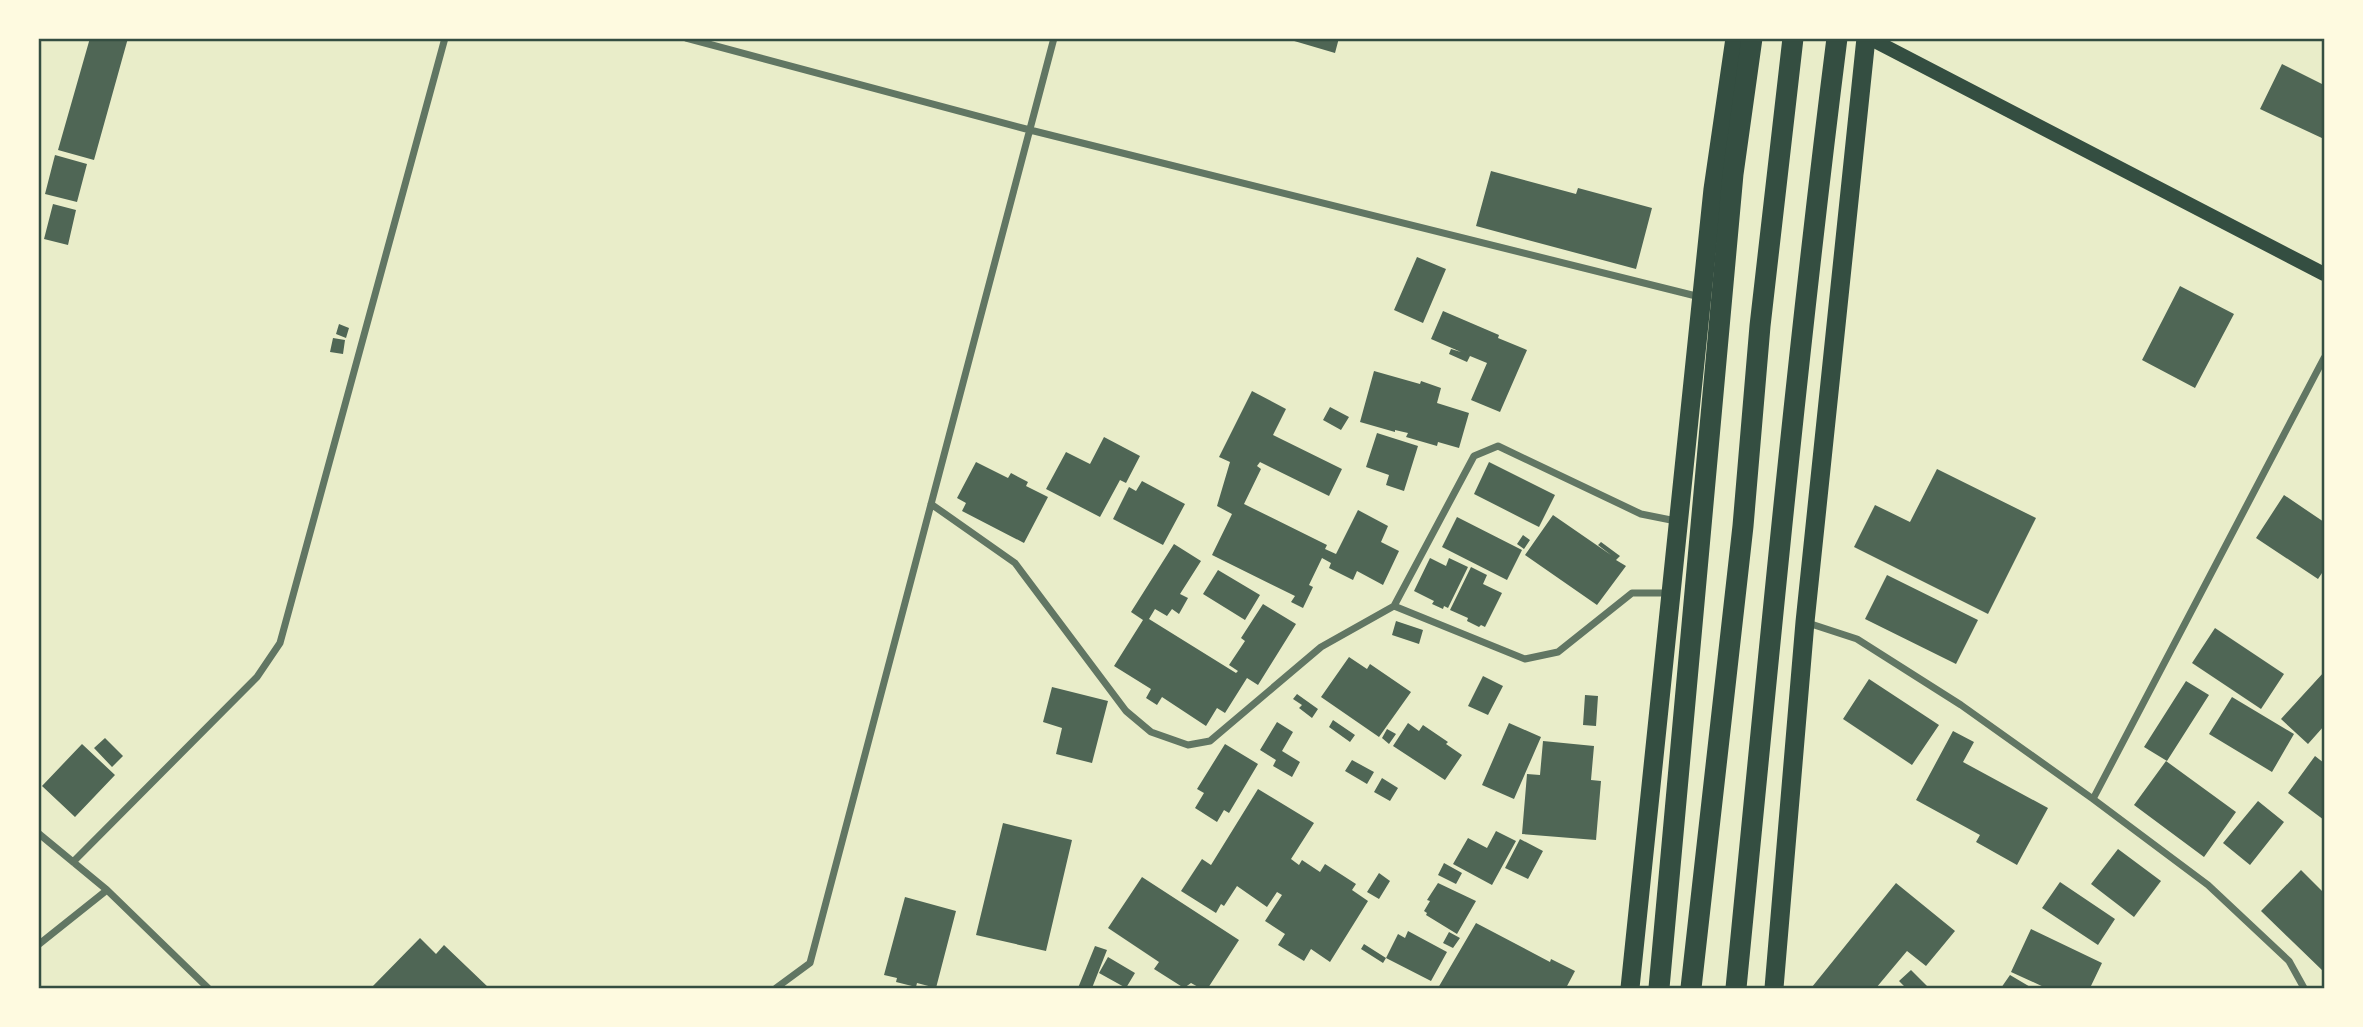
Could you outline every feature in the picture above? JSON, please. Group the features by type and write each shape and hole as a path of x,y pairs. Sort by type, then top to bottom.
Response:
{"highway":[{"path":"1630,989 1713,189 1735,38"},
{"path":"1659,989 1734,174 1752,38"},
{"path":"1691,989 1742,539 1760,326 1793,38"},
{"path":"1736,989 1771,624 1817,194 1837,38"},
{"path":"1774,989 1805,622 1868,38"}],"main road":[{"path":"1868,38 2325,274"}],"street":[{"path":"73,862 257,677 280,643 444,38"},
{"path":"686,38 1030,130 1702,298"},
{"path":"776,989 810,962 1054,38"},
{"path":"2093,799 2325,358"},
{"path":"931,504 1015,563 1126,711 1151,732 1188,745 1210,741 1321,647 1394,606 1474,456 1499,446 1641,514 1679,522"},
{"path":"1394,606 1525,659 1558,652 1632,593 1671,593"},
{"path":"1805,622 1857,639 1961,705 2093,799 2208,886 2288,961 2304,989"},
{"path":"38,833 107,890 208,989"},
{"path":"38,945 107,890"}],"building":[{"path":"90,38 128,38 94,160 58,150"},
{"path":"1284,38 1339,38 1335,53"},
{"path":"2282,64 2324,85 2324,139 2260,109"},
{"path":"55,155 87,164 77,202 45,194"},
{"path":"1491,171 1576,194 1578,188 1652,208 1636,269 1476,226"},
{"path":"53,204 76,210 68,245 44,239"},
{"path":"1417,257 1446,269 1423,323 1394,310"},
{"path":"2180,286 2234,314 2195,388 2142,360"},
{"path":"1443,311 1527,350 1500,412 1471,400 1487,363 1470,356 1467,362 1449,354 1451,349 1461,352 1431,339"},
{"path":"339,324 349,328 346,338 336,334"},
{"path":"333,338 345,340 343,354 330,352"},
{"path":"1374,371 1441,388 1437,403 1469,413 1459,448 1438,442 1437,446 1406,437 1408,433 1360,422"},
{"path":"1252,391 1286,409 1273,435 1342,469 1329,496 1260,462 1257,466 1261,469 1244,504 1327,545 1325,549 1336,554 1358,510 1388,526 1381,542 1399,551 1383,585 1357,571 1353,580 1329,568 1331,563 1322,558 1309,585 1313,587 1303,608 1291,602 1295,596 1212,555 1232,514 1217,506 1230,462 1219,457"},
{"path":"1330,407 1349,417 1341,430 1323,420"},
{"path":"1377,433 1418,446 1404,491 1386,485 1389,475 1366,467"},
{"path":"1104,437 1140,456 1126,483 1120,480 1100,517 1046,489 1066,452 1090,464"},
{"path":"976,462 1008,478 1011,473 1028,482 1026,486 1048,497 1024,543 962,511 966,503 957,498"},
{"path":"1489,462 1555,495 1539,527 1474,494"},
{"path":"1937,469 2036,518 1988,614 1854,547 1875,505 1910,522"},
{"path":"1142,481 1185,504 1163,545 1113,519 1129,487 1136,491"},
{"path":"2284,495 2324,522 2324,570 2318,579 2256,538"},
{"path":"1553,515 1611,555 1598,545 1601,542 1620,556 1616,560 1626,566 1597,605 1525,555"},
{"path":"1457,517 1522,550 1507,580 1442,547"},
{"path":"1523,535 1530,540 1524,549 1517,544"},
{"path":"1174,544 1201,561 1180,594 1188,598 1179,614 1172,609 1167,616 1155,609 1149,619 1236,673 1238,671 1229,665 1245,641 1241,638 1263,604 1296,624 1258,685 1247,678 1225,713 1217,708 1206,726 1162,697 1157,705 1146,698 1151,689 1114,666 1143,620 1131,612"},
{"path":"1430,558 1446,566 1449,558 1468,567 1448,608 1444,606 1443,609 1432,604 1434,601 1414,591"},
{"path":"1471,567 1487,575 1483,584 1502,593 1485,627 1479,627 1467,621 1468,618 1450,610"},
{"path":"1218,570 1260,595 1245,620 1203,594"},
{"path":"1887,575 1978,620 1956,664 1865,619"},
{"path":"1396,621 1423,630 1419,644 1392,635"},
{"path":"2215,628 2284,674 2261,709 2192,663"},
{"path":"1349,657 1367,669 1370,664 1411,692 1379,737 1321,697"},
{"path":"2324,672 2324,726 2308,744 2281,719"},
{"path":"1483,676 1503,686 1488,715 1468,706"},
{"path":"1869,679 1939,725 1912,765 1843,719"},
{"path":"2186,681 2209,695 2167,761 2144,747"},
{"path":"1052,687 1108,701 1092,763 1056,754 1062,728 1043,722"},
{"path":"1297,694 1318,709 1312,718 1299,708 1302,705 1293,699"},
{"path":"1585,695 1598,696 1596,726 1583,725"},
{"path":"2232,697 2294,734 2272,772 2209,734"},
{"path":"1333,720 1355,735 1350,742 1329,727"},
{"path":"1277,722 1293,732 1282,751 1300,762 1292,777 1273,766 1276,760 1260,750"},
{"path":"1408,723 1419,731 1423,725 1462,755 1445,780 1393,746"},
{"path":"1509,723 1541,737 1514,799 1482,785"},
{"path":"1387,729 1396,734 1389,744 1382,738"},
{"path":"1953,731 1974,742 1963,762 2048,808 2017,865 1976,842 1980,835 1916,800"},
{"path":"105,738 123,756 112,767 94,748"},
{"path":"1543,741 1594,746 1591,780 1601,781 1596,840 1522,834 1527,774 1540,775"},
{"path":"82,744 115,775 75,817 42,786"},
{"path":"1225,744 1258,764 1229,813 1224,810 1217,822 1195,808 1204,793 1197,789"},
{"path":"2315,756 2324,763 2324,820 2288,793"},
{"path":"1352,760 1374,772 1367,784 1345,771"},
{"path":"2166,761 2236,812 2204,857 2134,805"},
{"path":"1382,778 1398,788 1390,801 1374,792"},
{"path":"1258,789 1314,823 1291,859 1299,865 1302,860 1320,872 1325,864 1356,884 1352,890 1368,901 1330,962 1311,949 1304,961 1278,945 1285,934 1265,921 1282,895 1277,892 1267,907 1237,886 1216,913 1181,891 1202,859 1211,865"},
{"path":"2258,801 2284,822 2250,865 2223,843"},
{"path":"1003,823 1072,840 1046,951 976,935"},
{"path":"1496,831 1516,841 1492,885 1453,864 1468,838 1487,848"},
{"path":"1520,839 1543,851 1528,879 1505,868"},
{"path":"2118,849 2161,881 2134,917 2091,884"},
{"path":"1444,863 1462,873 1456,884 1438,875"},
{"path":"2301,870 2324,893 2324,972 2261,911"},
{"path":"1379,873 1390,881 1379,899 1367,892"},
{"path":"1142,877 1239,940 1208,988 1200,988 1191,983 1184,988 1154,969 1159,962 1108,928"},
{"path":"2060,882 2115,919 2098,945 2042,908"},
{"path":"1438,883 1476,901 1457,934 1426,915 1424,911 1430,901 1427,900"},
{"path":"1896,883 1955,931 1926,966 1907,951 1876,988 1812,987"},
{"path":"905,897 956,911 936,988 917,983 916,987 896,982 897,978 884,975"},
{"path":"1476,923 1550,962 1551,959 1575,971 1566,988 1438,988"},
{"path":"2031,929 2102,963 2090,988 2046,988 2011,972"},
{"path":"1408,931 1447,952 1431,981 1386,958 1398,934 1405,938"},
{"path":"1449,932 1460,938 1453,948 1443,943"},
{"path":"420,938 436,954 444,945 489,988 371,988"},
{"path":"1364,944 1386,958 1383,963 1361,949"},
{"path":"1095,946 1107,950 1092,988 1078,988"},
{"path":"1108,957 1135,973 1126,988 1099,973"},
{"path":"1911,970 1929,988 1906,988 1899,981"},
{"path":"2010,975 2032,988 2001,988"}]}
